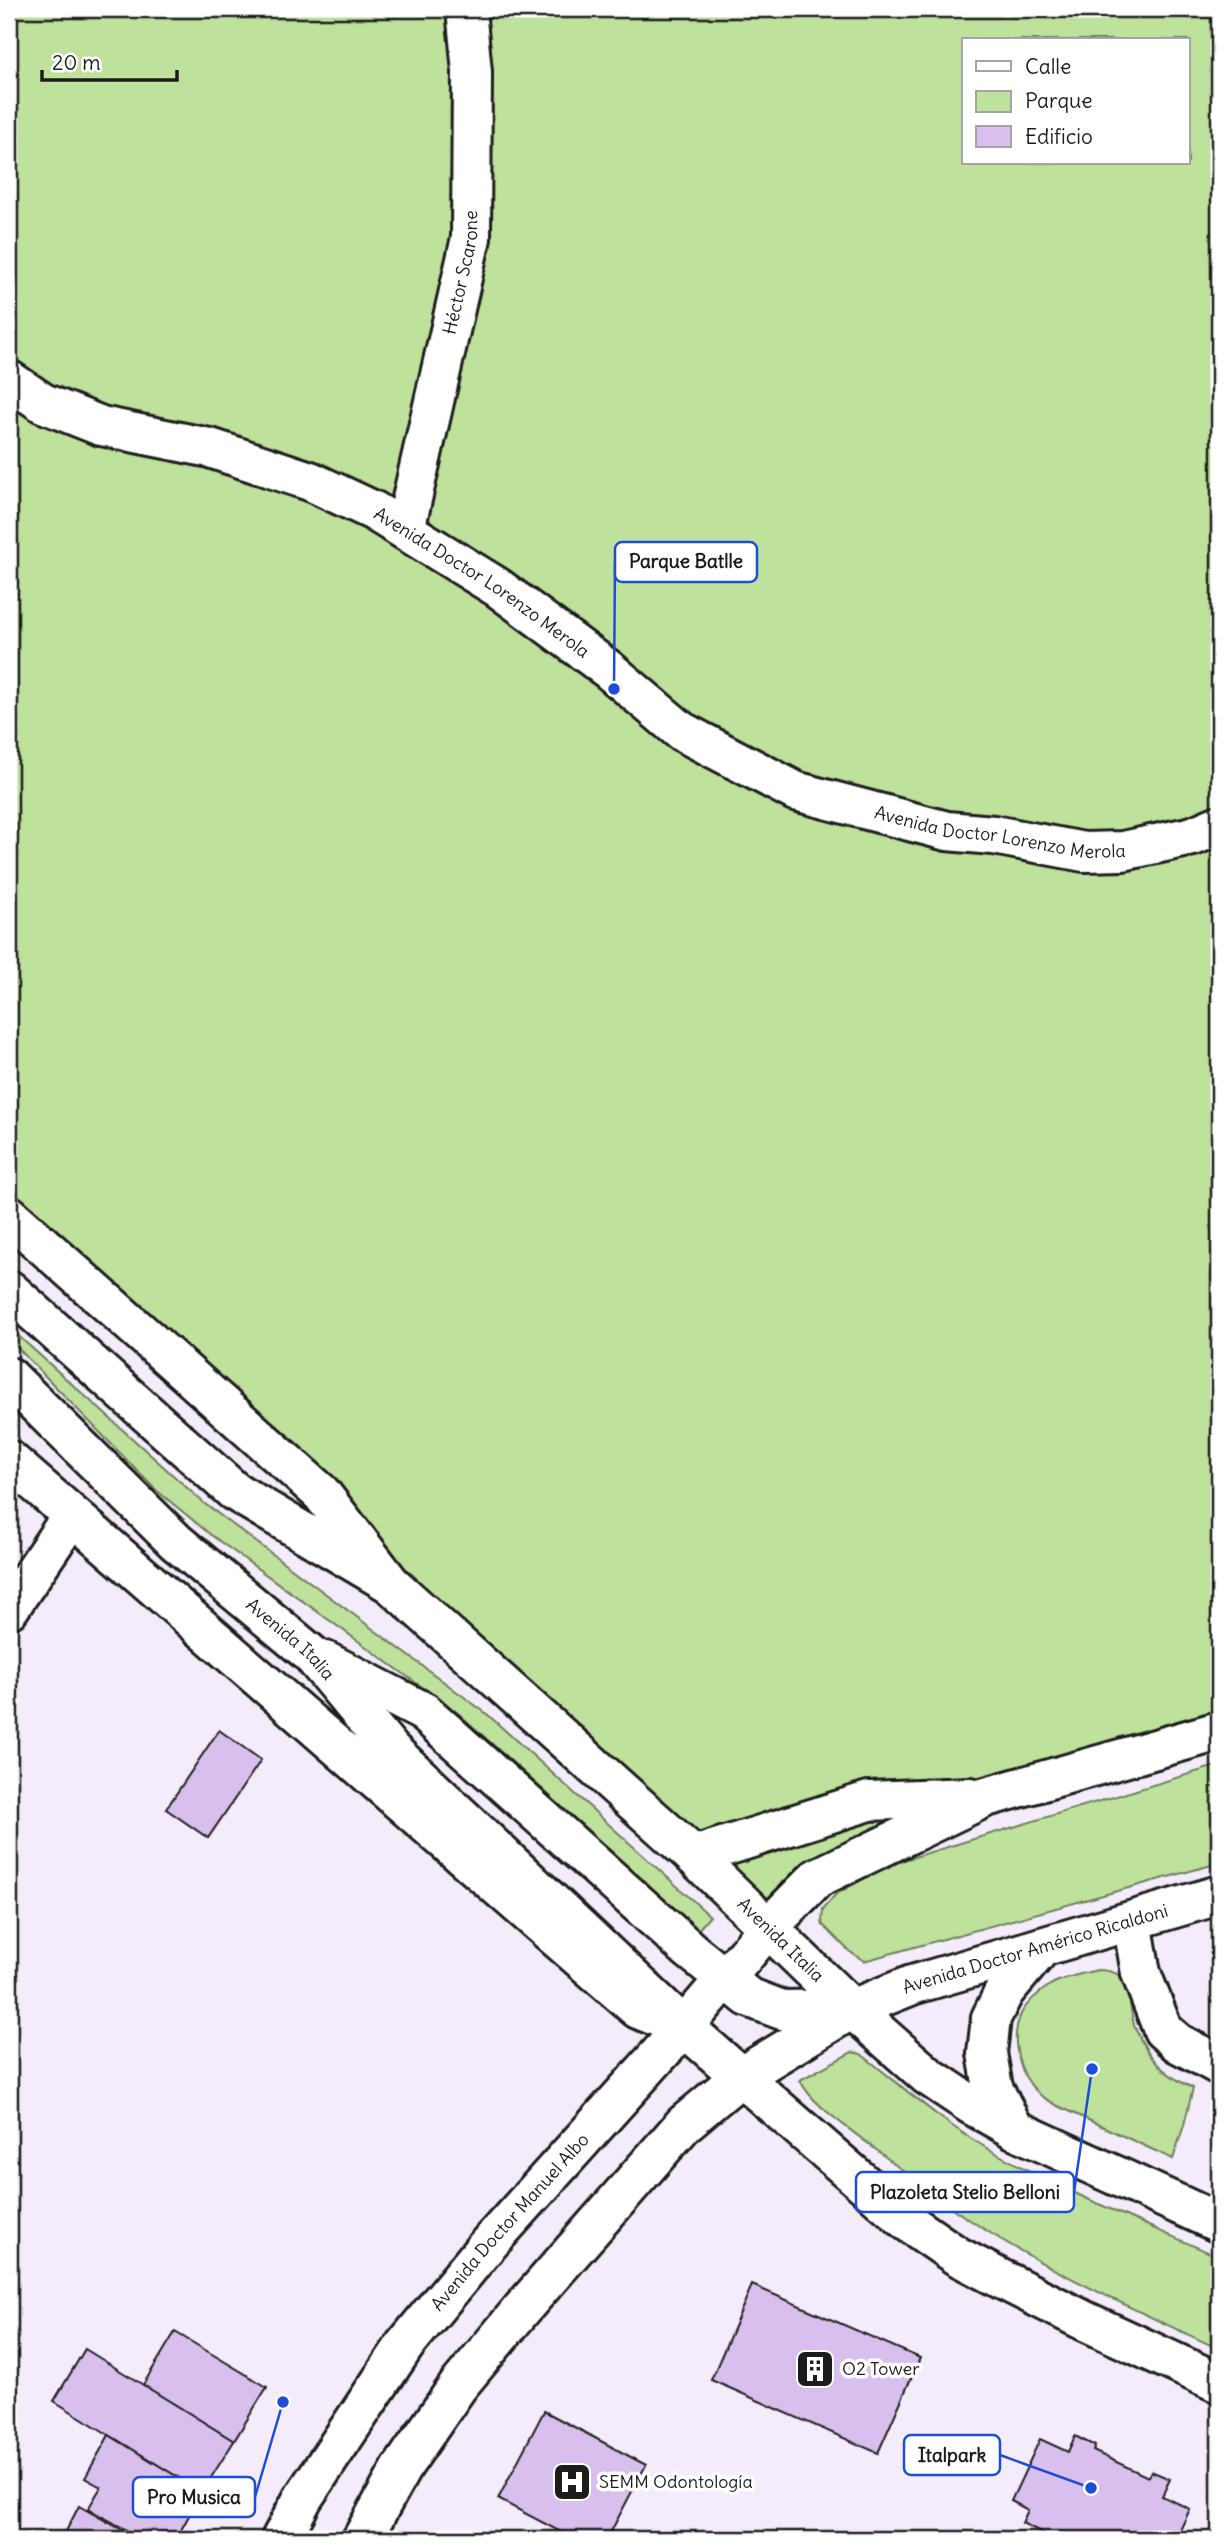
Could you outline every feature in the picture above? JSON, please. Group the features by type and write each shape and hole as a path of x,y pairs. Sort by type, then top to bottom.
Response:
{"street":[{"name":"Héctor Scarone","path":"405,530 471,238 472,72 466,9"},
{"name":"Avenida Doctor Lorenzo Merola","path":"9,380 43,404 101,426 210,448 310,481 374,512 497,587 609,670 681,731 794,791 947,831 994,835 1083,852 1123,851 1193,836 1219,825"},
{"name":"Avenida Italia","path":"9,1215 321,1493 391,1584 694,1856 852,2008 928,2076 1014,2129 1219,2222"},
{"name":"Avenida Italia","path":"9,1290 234,1491 391,1584"},
{"name":"Avenida Italia","path":"9,1377 176,1542 311,1654 391,1750 684,2027 908,2222 957,2256 1085,2321 1219,2383"},
{"name":"Avenida Italia","path":"9,1461 638,2009 684,2027"},
{"path":"9,1609 71,1517"},
{"path":"311,1654 424,1712 724,1979 748,1997 782,2010 852,2008"},
{"path":"768,1928 817,1878 986,1797 1219,1731"},
{"path":"694,1856 869,1801 986,1797"},
{"name":"Avenida Doctor Américo Ricaldoni","path":"852,2008 912,1985 1219,1895"},
{"path":"1132,1921 1141,1973 1163,2030 1178,2043 1219,2064"},
{"name":"Avenida Doctor Manuel Albo","path":"281,2539 303,2498 405,2345 483,2250 684,2027 768,1928"},
{"path":"1014,2129 993,2088 987,2053 991,2018 1004,1992 1042,1947"},
{"path":"362,2539 401,2469 458,2386 684,2124 740,2077 852,2008"}],"green space":[{"path":"9,9 1219,9 1219,1731 986,1797 768,1928 9,1215"},
{"path":"9,1331 14,1332 205,1504 487,1714 710,1916 698,1930 458,1713 211,1535 155,1489 9,1339"},
{"path":"1219,1765 1219,1863 864,1961 849,1951 822,1924 823,1909 836,1894 891,1864"},
{"path":"1097,1970 1111,1971 1125,1982 1136,2030 1146,2049 1166,2072 1193,2088 1173,2159 1056,2105 1038,2093 1025,2076 1016,2044 1022,2012 1055,1982"},
{"path":"852,2052 861,2054 968,2137 1013,2163 1219,2257 1219,2349 1011,2246 936,2197 830,2114 812,2098 800,2080"}],"building":[{"path":"219,1730 261,1760 208,1838 166,1809"},
{"name":"O2 Tower","path":"752,2285 920,2358 878,2453 711,2380"},
{"path":"175,2332 267,2387 234,2441 143,2385"},
{"path":"85,2349 234,2441 202,2492 54,2401"},
{"name":"SEMM Odontología","path":"544,2411 646,2465 607,2539 574,2539 498,2499"},
{"path":"109,2435 202,2492 176,2539 143,2539 88,2509 101,2487 85,2478"},
{"path":"1075,2436 1095,2446 1093,2451 1148,2477 1151,2471 1170,2479 1162,2496 1190,2509 1176,2539 1055,2539 1022,2523 1028,2510 1011,2501 1040,2439 1068,2452"},
{"path":"79,2506 138,2539 62,2539"}],"place":[{"name":"Parque Batlle","path":"614,689"},
{"name":"Plazoleta Stelio Belloni","path":"1092,2069"},
{"name":"O2 Tower","path":"815,2369"},
{"name":"Pro Musica","path":"283,2402"},
{"name":"SEMM Odontología","path":"572,2482"},
{"name":"Italpark","path":"1091,2488"}]}
